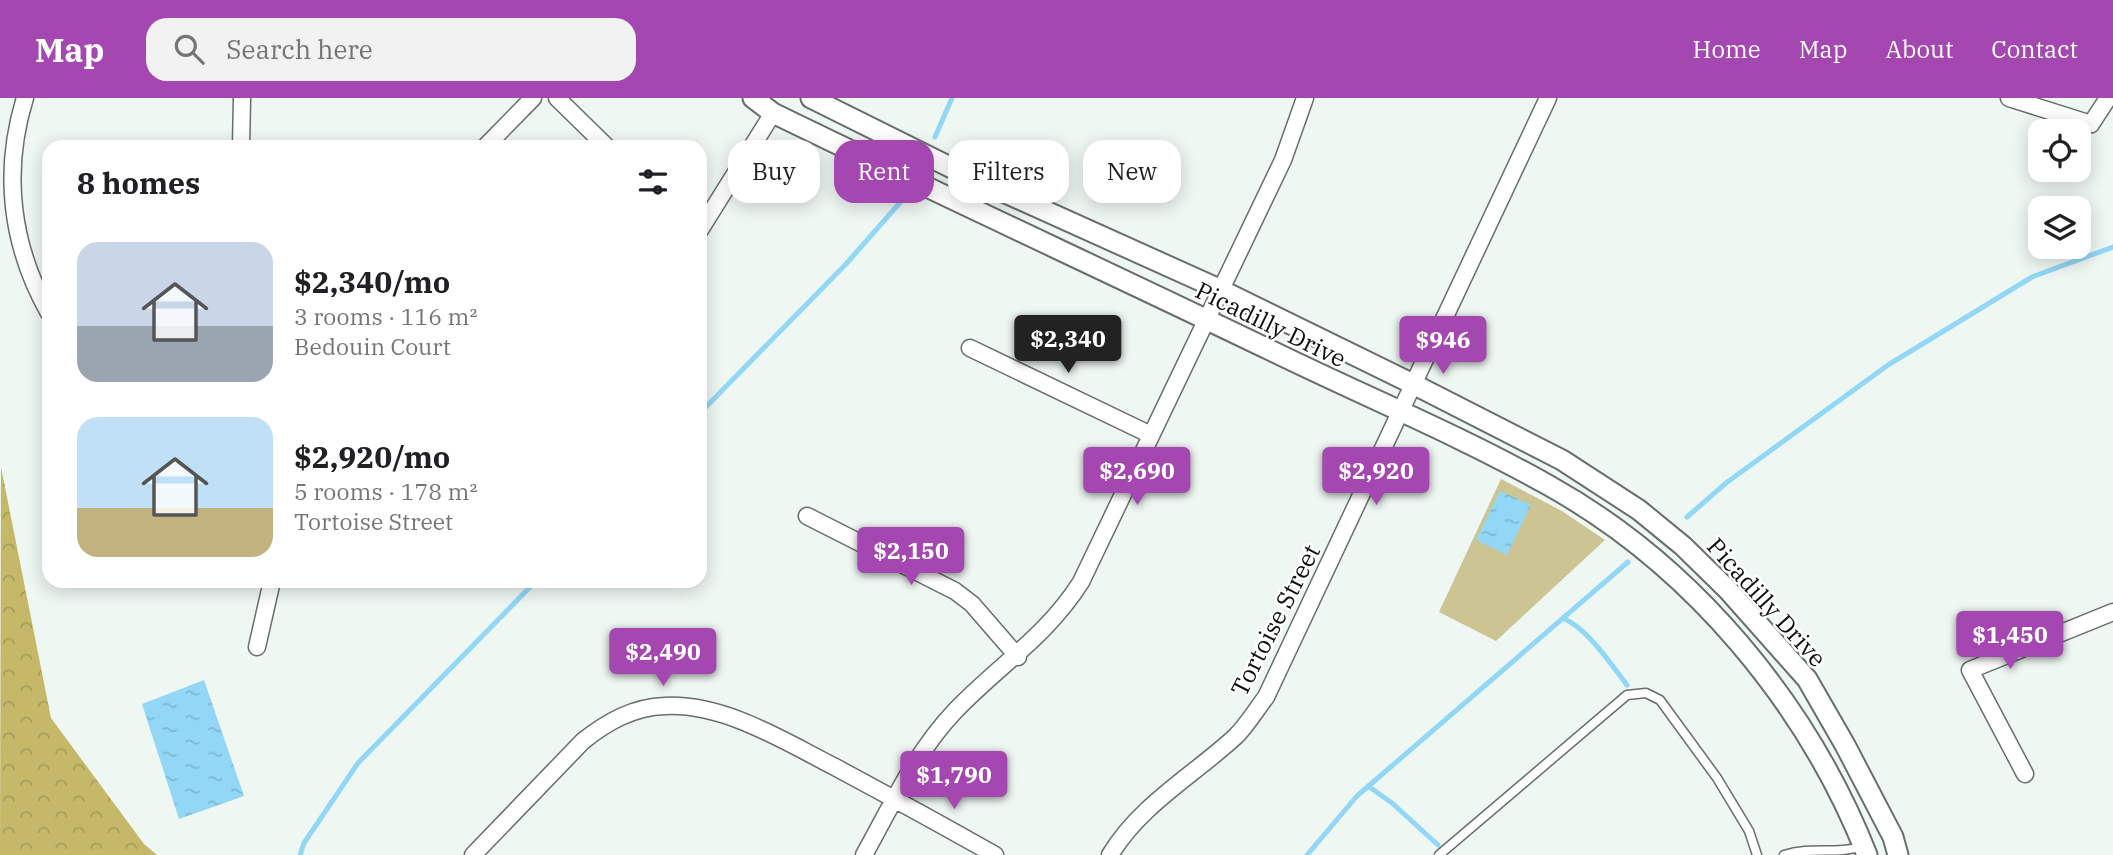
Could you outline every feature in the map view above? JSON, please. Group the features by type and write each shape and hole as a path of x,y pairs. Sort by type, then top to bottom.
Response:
{"street":[{"path":"25,98 12,165 13,210 28,270 42,299"},
{"path":"241,140 242,98"},
{"path":"492,140 533,98"},
{"path":"557,98 600,140"},
{"name":"Picadilly Drive","path":"753,98 773,113 1062,253 1471,445 1582,506 1639,548 1736,637 1806,732 1838,788 1865,851"},
{"name":"Picadilly Drive","path":"811,98 968,176 1221,290 1562,460 1597,482 1684,546 1773,638 1807,679 1893,837 1898,855"},
{"path":"864,855 918,756 957,710 1018,657 1063,611 1081,582 1283,160 1305,98"},
{"name":"Tortoise Street","path":"1110,855 1117,842 1152,805 1238,735 1266,697 1548,98"},
{"path":"2009,98 2091,124 2108,98"},
{"path":"707,214 773,113"},
{"path":"970,348 1151,435"},
{"path":"1582,506 1597,482"},
{"path":"807,516 955,591 987,620 1018,657"},
{"path":"257,647 270,588"},
{"path":"2025,774 1970,670 2113,612"},
{"path":"474,855 583,741 601,726 645,709 686,707 733,720 780,739 995,855"}],"lane":[{"path":"1439,855 1627,695 1639,692 1660,700 1700,751 1749,831 1757,855"},
{"path":"1450,846 1455,855"},
{"path":"1784,855 1814,848 1842,853 1865,851"}],"shaded area":[{"path":"1501,479 1562,511 1605,540 1496,641 1439,612"}],"green space":[{"path":"1,467 51,718 144,844 157,855 0,855"}],"water":[{"path":"1500,491 1531,505 1507,555 1476,540"},
{"path":"204,680 244,796 179,819 142,704"}],"waterway":[{"path":"935,137 952,98"},
{"path":"707,406 846,264 900,203"},
{"path":"1687,517 1726,483 1888,365 2032,277 2113,247"},
{"path":"1307,855 1357,796 1628,562"},
{"path":"300,855 304,843 358,763 529,588"},
{"path":"1563,618 1590,638 1627,685"},
{"path":"1368,786 1392,803 1438,845"}]}
